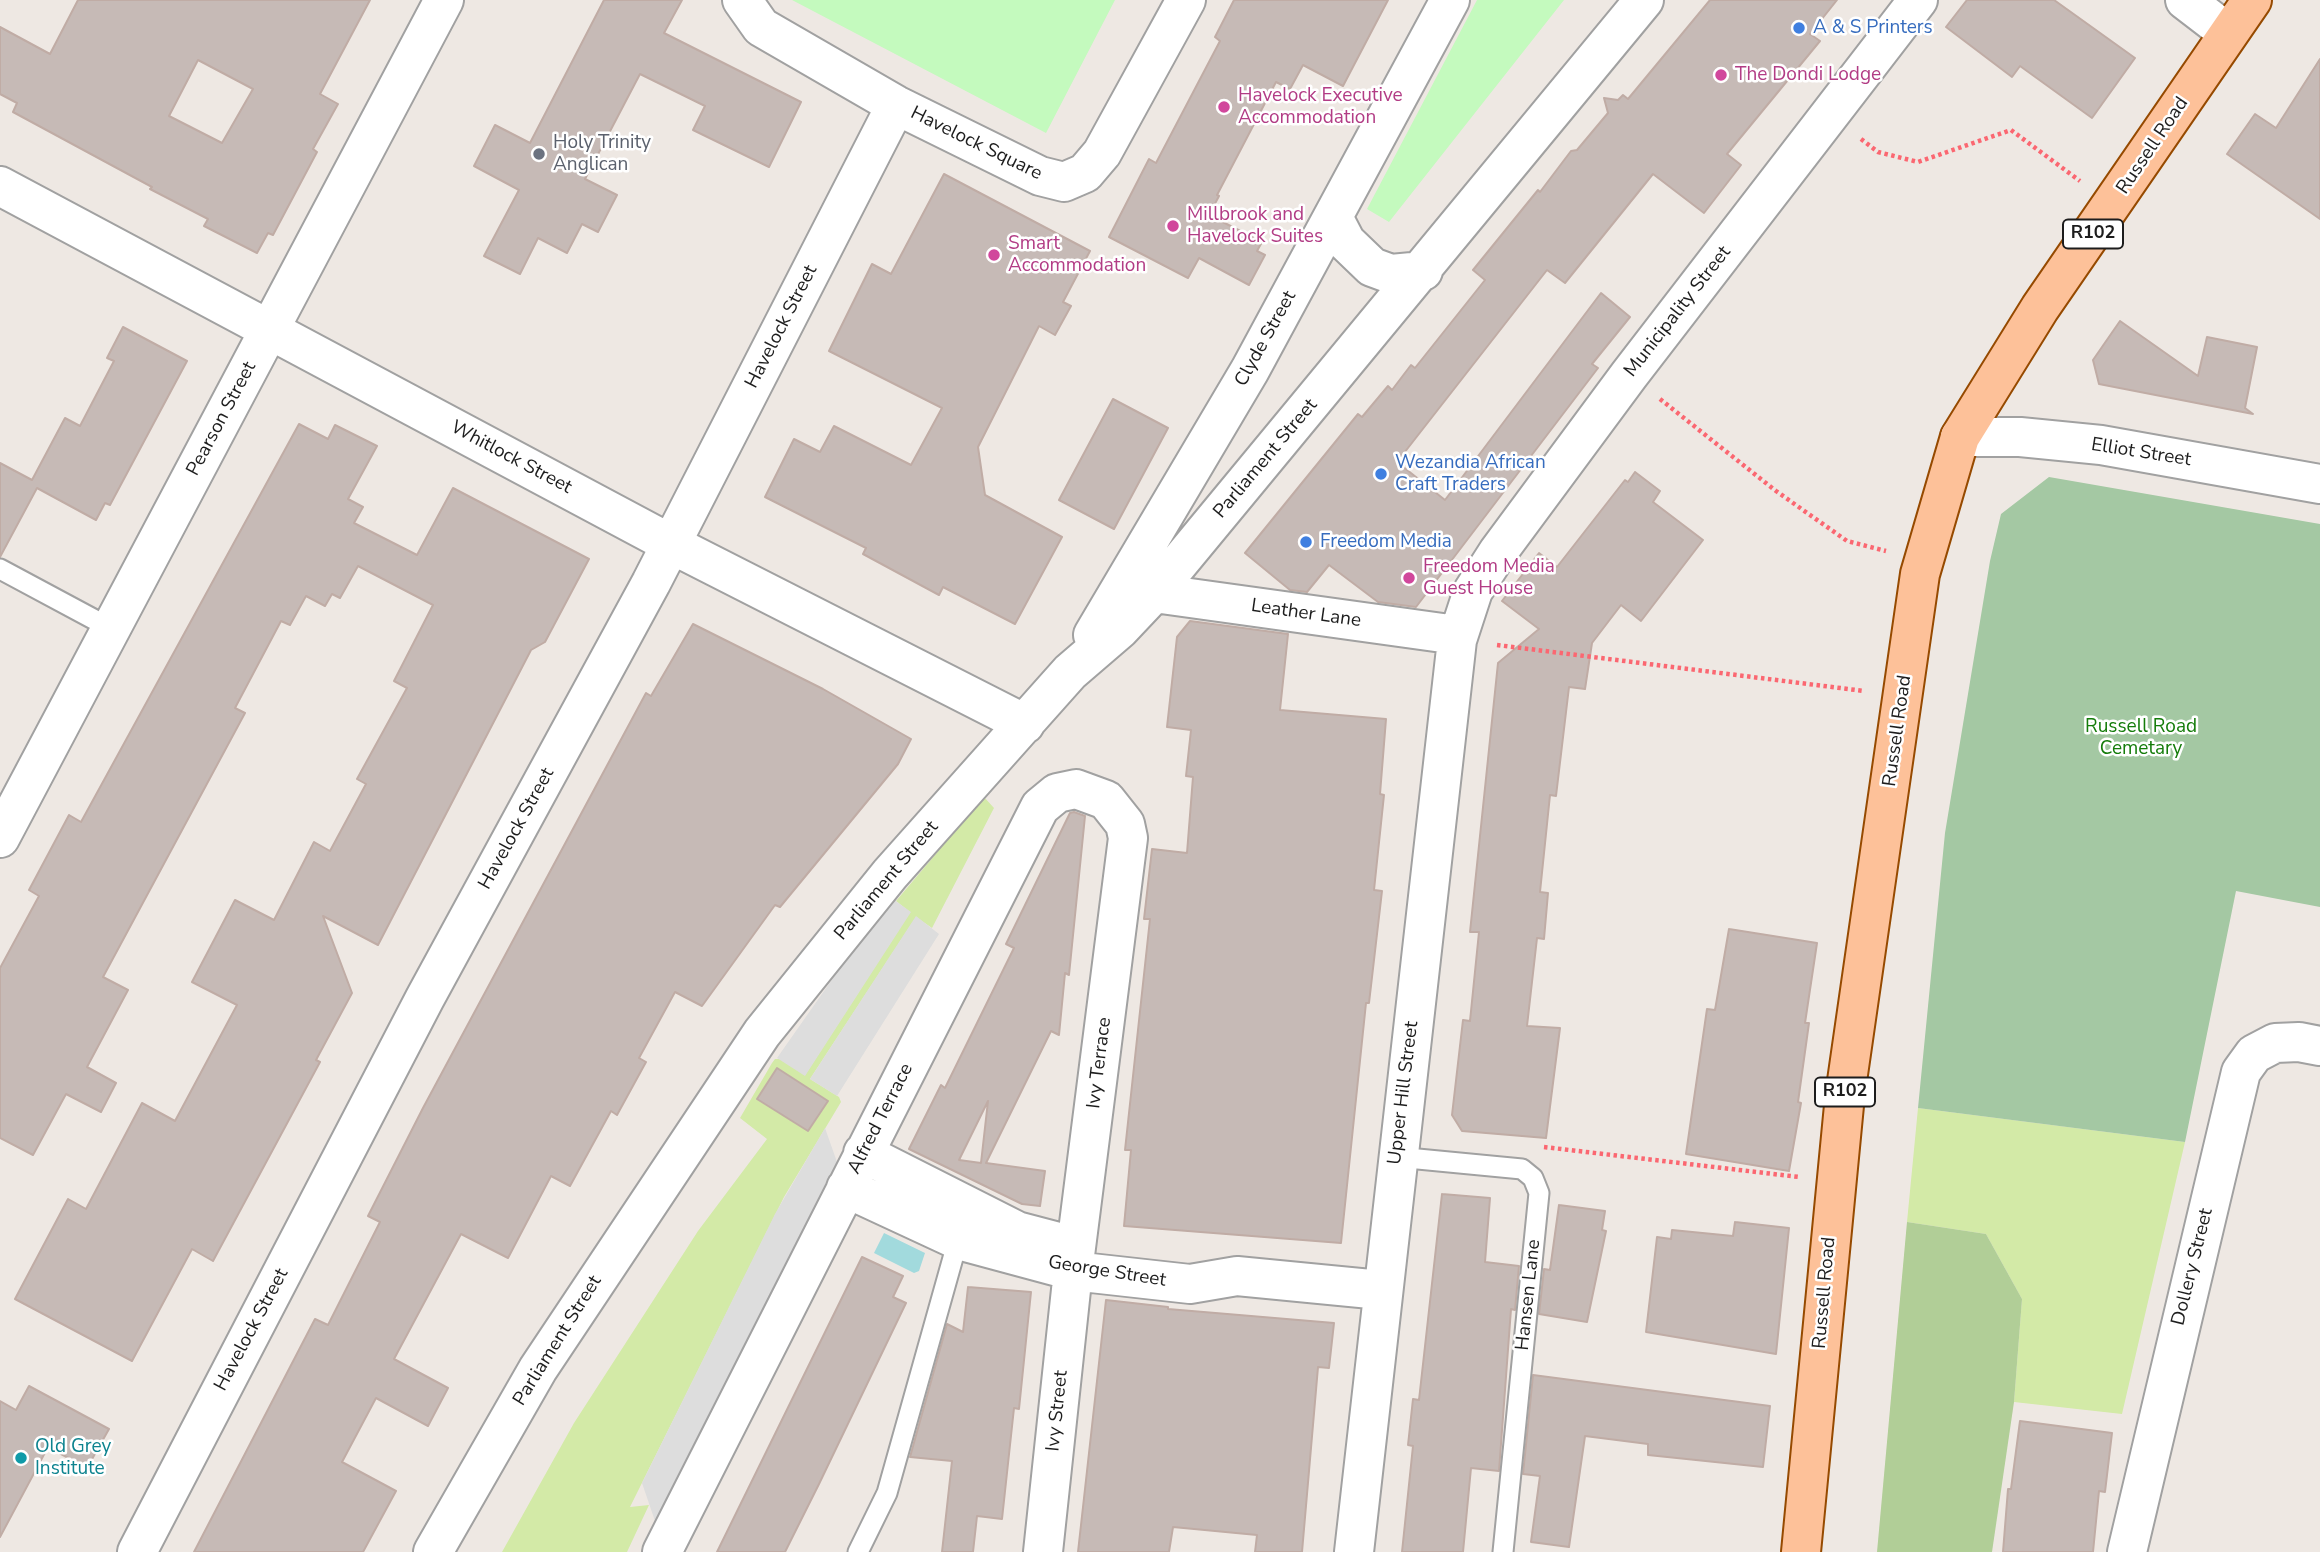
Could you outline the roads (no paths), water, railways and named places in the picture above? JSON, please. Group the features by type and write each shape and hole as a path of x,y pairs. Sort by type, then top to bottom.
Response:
{"main road":[{"name":"Russell Road","path":"1801,1552 1845,1095 1924,560 1960,437 2040,308 2114,205 2252,0"}],"street":[{"name":"Pearson Street","path":"0,838 444,0"},
{"name":"Havelock Square","path":"742,0 761,27 896,105 1040,176 1064,182 1076,179 1102,153 1186,0"},
{"name":"Clyde Street","path":"1070,672 1250,370 1450,0"},
{"name":"Parliament Street","path":"433,1552 538,1369 762,1033 890,874 1070,672 1120,629 1154,593 1423,271 1644,0"},
{"name":"Municipality Street","path":"1457,637 1473,591 1498,552 1629,375 1918,0"},
{"path":"2185,0 2228,33"},
{"name":"Havelock Street","path":"137,1552 425,998 671,544 896,105"},
{"name":"Whitlock Street","path":"0,186 671,544 1024,724"},
{"path":"1333,217 1346,242 1372,267 1391,274 1423,271"},
{"name":"Elliot Street","path":"1960,437 2020,437 2101,445 2320,484"},
{"name":"Leather Lane","path":"1154,593 1457,637"},
{"name":"Upper Hill Street","path":"1354,1552 1381,1290 1457,637"},
{"name":"Alfred Terrace","path":"662,1552 1040,807 1057,793 1076,789 1093,792 1106,800 1125,824 1127,855"},
{"name":"Ivy Terrace","path":"1075,1258 1127,855"},
{"name":"Dollery Street","path":"2127,1552 2241,1072 2255,1054 2275,1043 2299,1042 2320,1046"},
{"name":"George Street","path":"863,1153 1075,1258"},
{"name":"George Street","path":"846,1188 958,1240 1075,1258 1190,1284 1237,1276 1381,1290"},
{"name":"Ivy Street","path":"1044,1552 1075,1258"}],"lane":[{"path":"0,569 112,629"},
{"name":"Hansen Lane","path":"1397,1157 1522,1170 1533,1178 1539,1193 1503,1552"},
{"path":"858,1552 887,1493 958,1240"}],"water":[{"path":"884,1233 925,1253 919,1271 914,1273 874,1253"}],"place":[{"name":"A & S Printers","path":"1799,28"},
{"name":"The Dondi Lodge","path":"1721,75"},
{"name":"Havelock Executive Accommodation","path":"1224,107"},
{"name":"Holy Trinity Anglican","path":"539,154"},
{"name":"Millbrook and Havelock Suites","path":"1173,226"},
{"name":"Smart Accommodation","path":"994,255"},
{"name":"Wezandia African Craft Traders","path":"1381,474"},
{"name":"Freedom Media","path":"1306,542"},
{"name":"Freedom Media Guest House","path":"1409,578"},
{"name":"Old Grey Institute","path":"21,1458"}],"park label":[{"name":"Russell Road Cemetary","path":"2141,738"}]}
